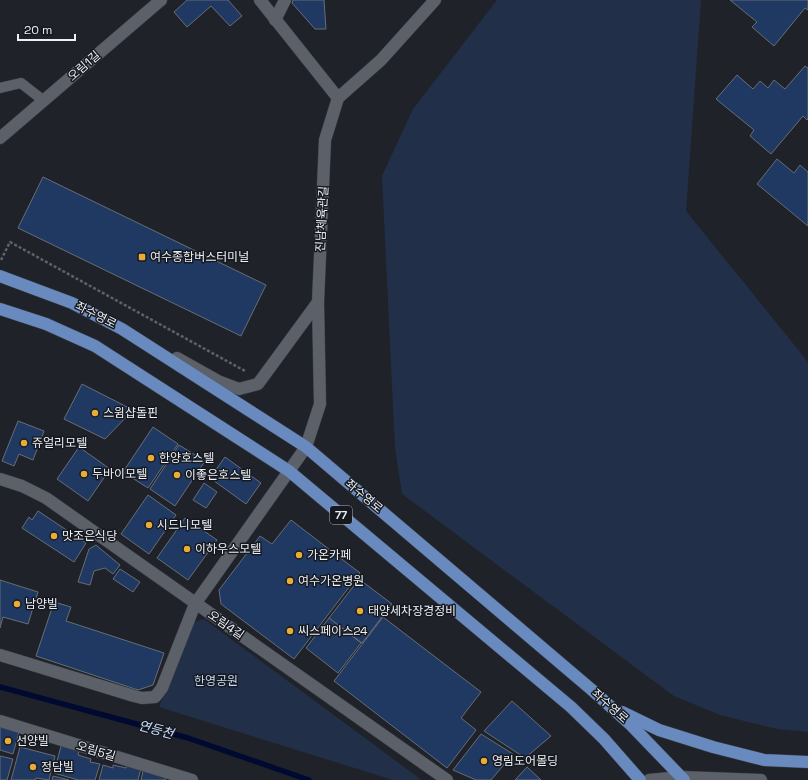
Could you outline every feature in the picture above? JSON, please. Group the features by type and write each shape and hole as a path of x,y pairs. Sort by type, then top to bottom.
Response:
{"main road":[{"name":"좌수영로","path":"0,276 72,303 122,328 306,447 610,706 682,779"},
{"name":"77","path":"0,309 46,324 96,346 289,471 571,707 604,739 640,780"},
{"path":"610,706 659,730 713,747 764,760 808,762"}],"street":[{"name":"오림1길","path":"0,138 161,0"},
{"path":"260,0 338,98 381,60 435,0"},
{"path":"276,20 285,0"},
{"name":"진남체육관길","path":"0,655 142,698 154,697 162,688 195,604 306,447 320,404 318,302 325,140 338,98"},
{"path":"122,328 218,381 239,389 258,384 318,302"},
{"name":"오림4길","path":"0,479 22,486 46,498 447,780"},
{"name":"오림5길","path":"0,721 192,780"},
{"path":"649,780 761,780"}],"lane":[{"path":"0,88 22,83 44,101"}],"path":[{"path":"0,262 10,242 249,373"}],"green space":[{"path":"497,0 701,0 686,211 808,362 808,732 777,729 720,715 674,696 402,494 395,448 382,176 413,109"},
{"name":"한영공원","path":"204,619 421,780 393,780 159,707 192,623"}],"building":[{"path":"187,0 228,0 242,16 230,26 211,6 187,27 174,12"},
{"path":"293,0 324,0 326,29 315,29 292,3"},
{"path":"730,0 808,0 808,10 805,8 774,46 752,27 757,22"},
{"path":"805,66 808,68 808,119 807,120 803,116 771,154 750,136 754,130 716,99 737,75 753,89 760,81 768,88 774,80 785,89"},
{"path":"777,159 794,173 800,165 808,172 808,226 757,184"},
{"name":"여수종합버스터미널","path":"43,177 266,285 241,336 18,228"},
{"path":"82,384 133,410 105,439 64,419"},
{"name":"쥬얼리모텔","path":"18,421 44,431 33,460 19,454 14,466 2,461"},
{"name":"한양호스텔","path":"153,427 178,444 148,488 123,472"},
{"name":"이좋은호스텔","path":"179,445 205,461 175,506 150,489"},
{"name":"두바이모텔","path":"79,447 110,469 88,501 57,479"},
{"path":"225,457 261,483 246,504 210,478"},
{"path":"204,483 217,492 206,508 193,500"},
{"name":"시드니모텔","path":"148,495 176,515 149,554 121,534"},
{"path":"38,511 86,543 74,562 22,528 29,517 32,520"},
{"name":"이하우스모텔","path":"185,518 217,540 188,580 157,558"},
{"name":"여수가온병원","path":"291,520 360,573 294,659 221,604 219,590 260,536 272,544"},
{"path":"96,545 120,565 113,574 105,568 94,571 90,585 78,582 89,549"},
{"path":"120,569 140,582 133,592 113,579"},
{"path":"359,579 392,604 362,643 329,618"},
{"name":"남양빌","path":"0,580 38,592 28,624 3,617 0,628"},
{"path":"54,602 71,607 66,621 164,653 153,685 138,690 36,656"},
{"path":"383,617 481,692 461,718 476,730 447,768 334,681"},
{"path":"329,618 361,643 338,673 306,648"},
{"path":"512,701 551,736 525,758 484,731"},
{"name":"선양빌","path":"0,726 19,732 13,754 0,750"},
{"path":"481,734 513,754 491,780 476,780 453,770"},
{"path":"61,746 79,751 78,755 91,759 90,762 100,764 95,780 78,780 54,773"},
{"name":"정담빌","path":"20,747 55,756 49,780 36,778 35,780 11,780"},
{"path":"0,756 13,759 7,780 0,780"},
{"path":"127,764 141,768 138,780 99,780 103,765 113,768 113,765 126,768"},
{"path":"527,767 541,780 515,780"},
{"path":"143,771 166,778 165,780 141,780"},
{"path":"53,776 69,780 52,780"}],"waterway":[{"name":"연등천","path":"0,687 188,738 309,780"}],"place":[{"name":"여수종합버스터미널","path":"142,257"},
{"name":"스윔샵돌핀","path":"95,413"},
{"name":"쥬얼리모텔","path":"24,443"},
{"name":"한양호스텔","path":"151,458"},
{"name":"두바이모텔","path":"84,474"},
{"name":"이좋은호스텔","path":"177,475"},
{"name":"시드니모텔","path":"149,525"},
{"name":"맛조은식당","path":"54,536"},
{"name":"이하우스모텔","path":"187,549"},
{"name":"가온카페","path":"299,555"},
{"name":"여수가온병원","path":"290,581"},
{"name":"남양빌","path":"17,604"},
{"name":"태양세차장경정비","path":"360,611"},
{"name":"씨스페이스24","path":"290,631"},
{"name":"선양빌","path":"8,741"},
{"name":"영림도어몰딩","path":"484,761"},
{"name":"정담빌","path":"33,767"}]}
